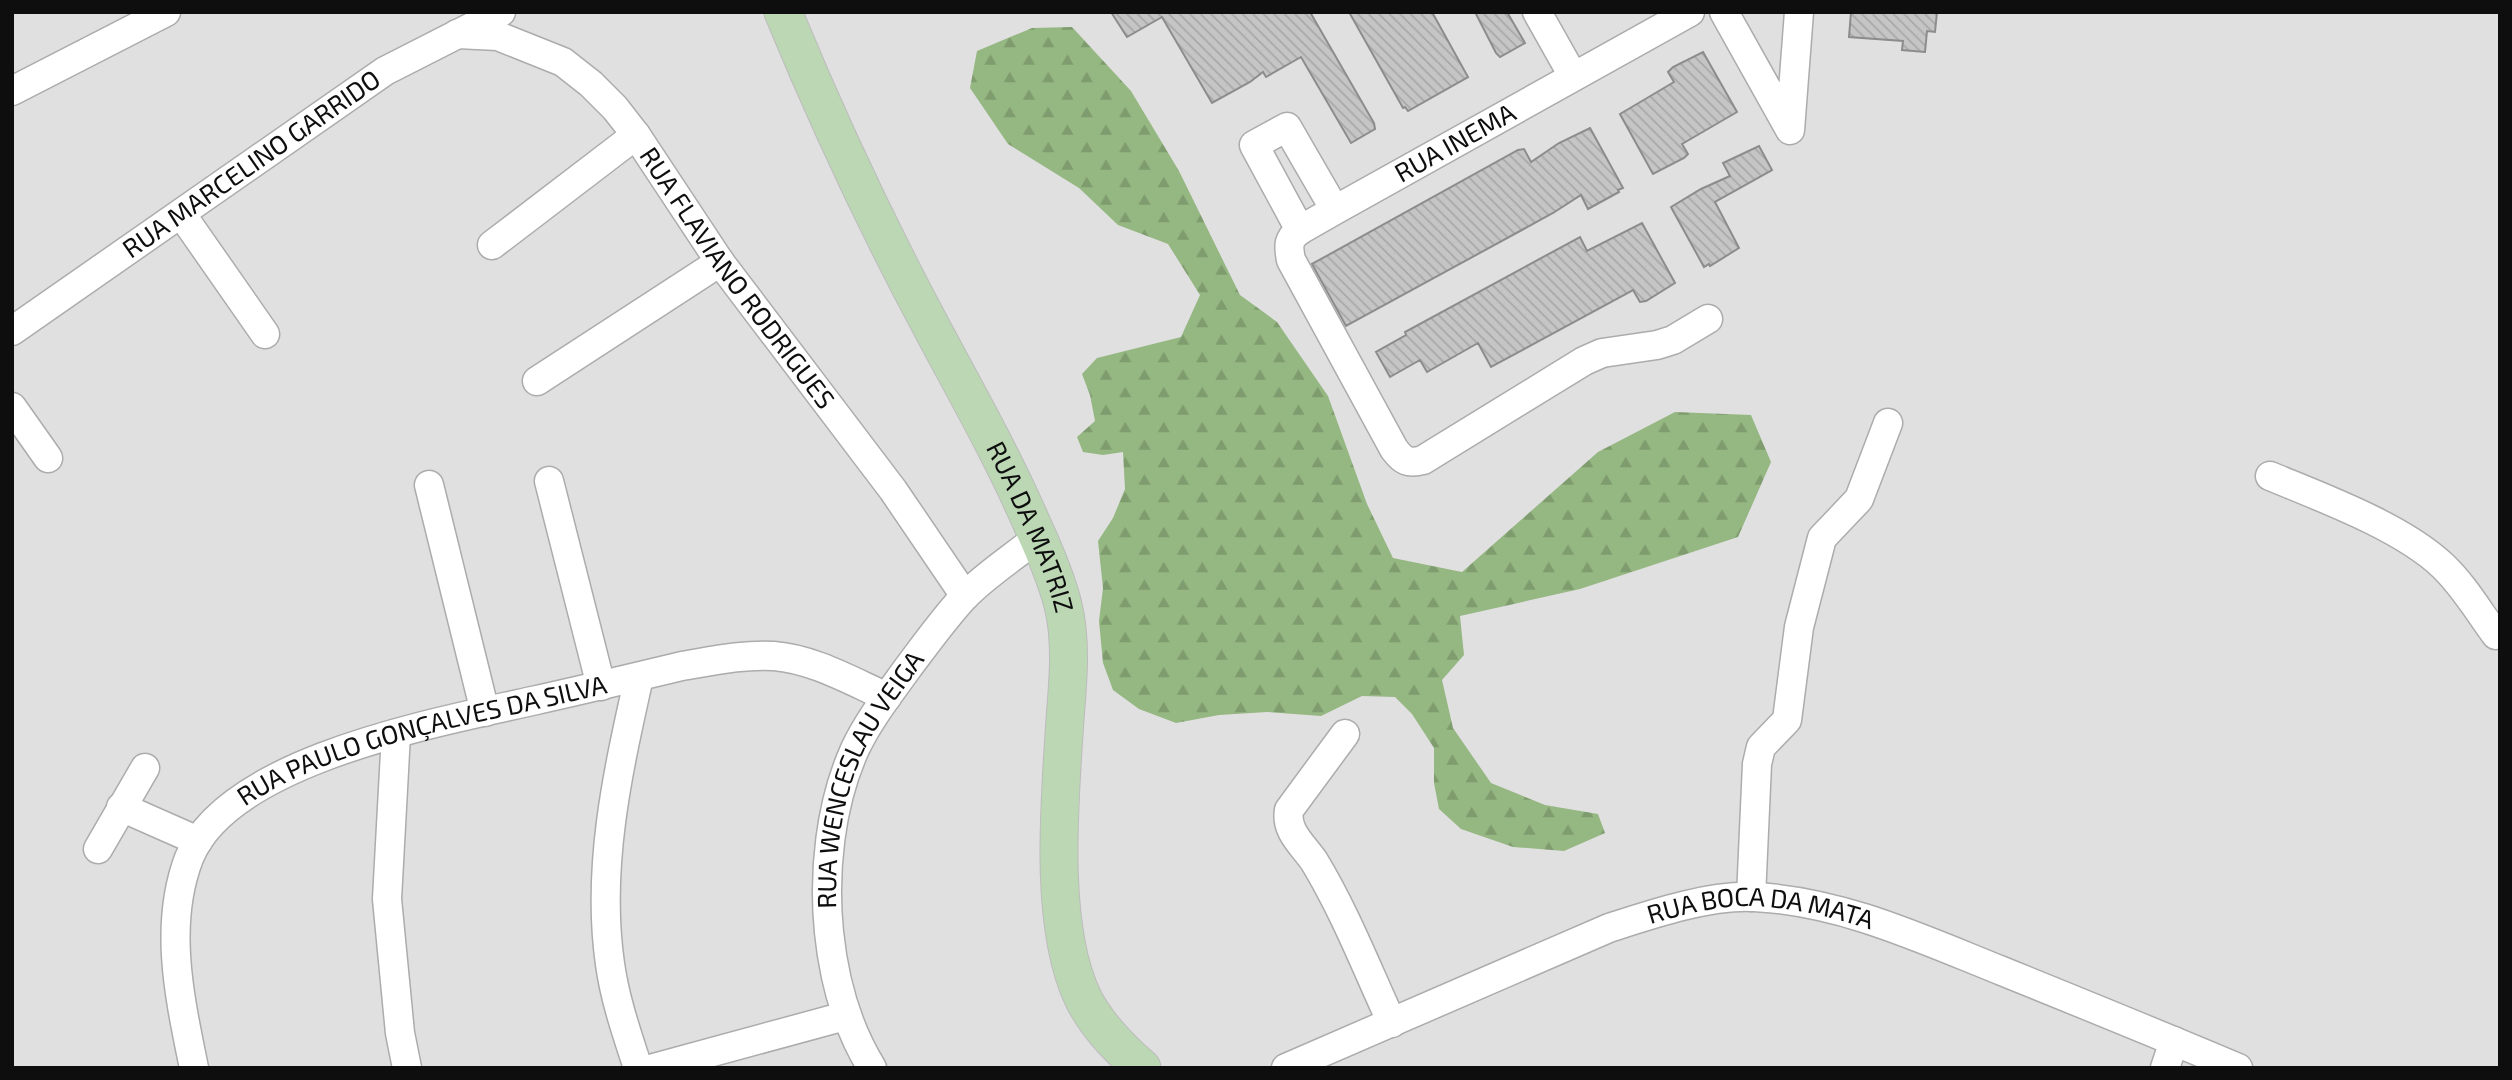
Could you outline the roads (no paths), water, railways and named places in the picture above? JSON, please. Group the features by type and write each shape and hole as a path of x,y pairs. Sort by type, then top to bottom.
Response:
{"main road":[{"name":"RUA DA MATRIZ","path":"783,12 863,194 1019,493 1053,573 1063,605 1068,640 1060,805 1064,930 1072,968 1083,998 1098,1023 1142,1068"}],"street":[{"path":"12,91 135,19 166,12"},
{"name":"RUA MARCELINO GARRIDO","path":"12,331 385,71 502,12"},
{"path":"1537,12 1573,76"},
{"name":"RUA INEMA","path":"1300,230 1690,12"},
{"path":"1724,12 1790,130 1799,12"},
{"name":"RUA FLAVIANO RODRIGUES","path":"457,34 498,36 563,62 615,108 636,135 720,262 893,490 965,596"},
{"path":"1335,211 1287,127 1254,145 1300,230 1292,236 1288,244 1291,260 1403,461 1412,463 1423,460 1584,360 1602,353 1665,342 1707,318"},
{"path":"492,245 636,135"},
{"path":"182,215 265,334"},
{"path":"537,381 720,262"},
{"path":"12,407 48,458"},
{"path":"1751,897 1757,764 1761,747 1787,720 1799,627 1815,558 1822,538 1859,499 1888,423"},
{"path":"2270,476 2341,505 2420,548 2456,580 2496,635"},
{"path":"549,481 601,686"},
{"path":"429,485 485,712"},
{"name":"RUA WENCESLAU VEIGA","path":"872,1068 845,1016 837,984 826,901 831,843 840,791 855,749 887,697 931,636 965,596 1038,537"},
{"name":"RUA PAULO GONÇALVES DA SILVA","path":"194,1068 176,975 175,936 180,893 189,859 198,841 234,803 267,782 318,760 396,734 682,666 729,658 774,656 805,662 887,697"},
{"path":"638,1068 621,1017 610,965 606,916 607,853 613,797 639,677"},
{"path":"396,734 387,899 399,1021 407,1068"},
{"path":"1345,734 1289,810 1287,819 1294,835 1329,887 1391,1023"},
{"path":"98,849 145,768"},
{"path":"121,807 198,841"},
{"name":"RUA BOCA DA MATA","path":"1286,1068 1609,928 1661,911 1751,897 1796,901 1853,914 1915,936 2238,1068"},
{"path":"654,1068 845,1016"},
{"path":"2165,1068 2174,1041"}]}
